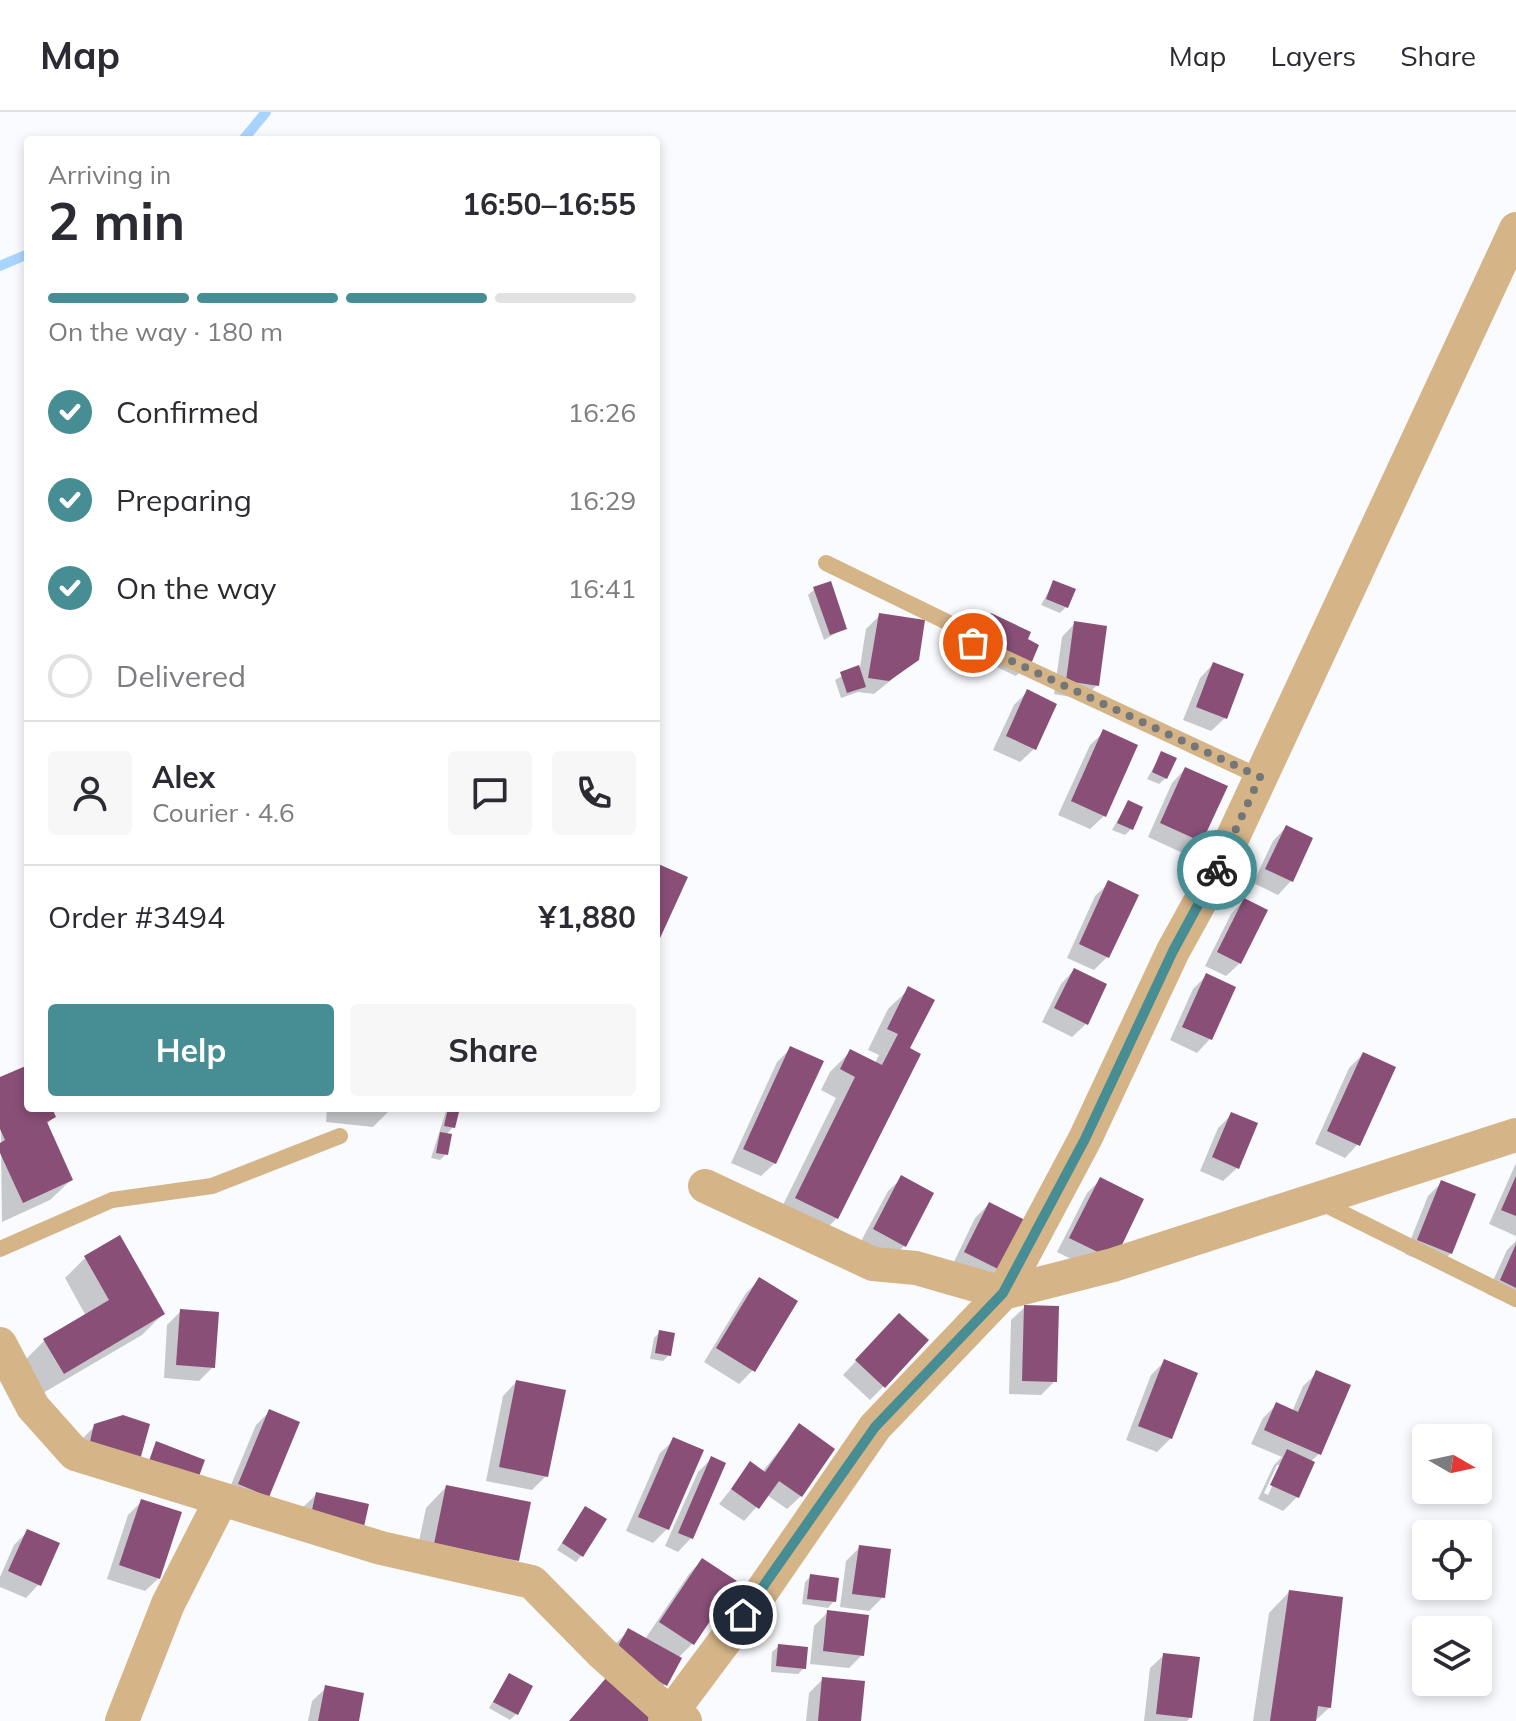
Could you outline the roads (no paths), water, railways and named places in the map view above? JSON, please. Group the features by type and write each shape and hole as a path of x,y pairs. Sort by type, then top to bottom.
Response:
{"street":[{"path":"0,1344 33,1407 75,1454 381,1548 532,1582 602,1653 673,1718 875,1427 1003,1293 1085,1139 1173,951 1217,871 1516,229"},
{"path":"705,1186 873,1264 916,1268 1003,1293 1113,1265 1516,1135"},
{"path":"122,1721 168,1604 221,1500"}],"lane":[{"path":"826,563 947,622 973,643 1260,777"},
{"path":"0,1249 112,1200 212,1186 340,1136"},
{"path":"1316,1200 1516,1299"}],"waterway":[{"path":"246,136 266,112"},
{"path":"0,266 24,256"}]}
